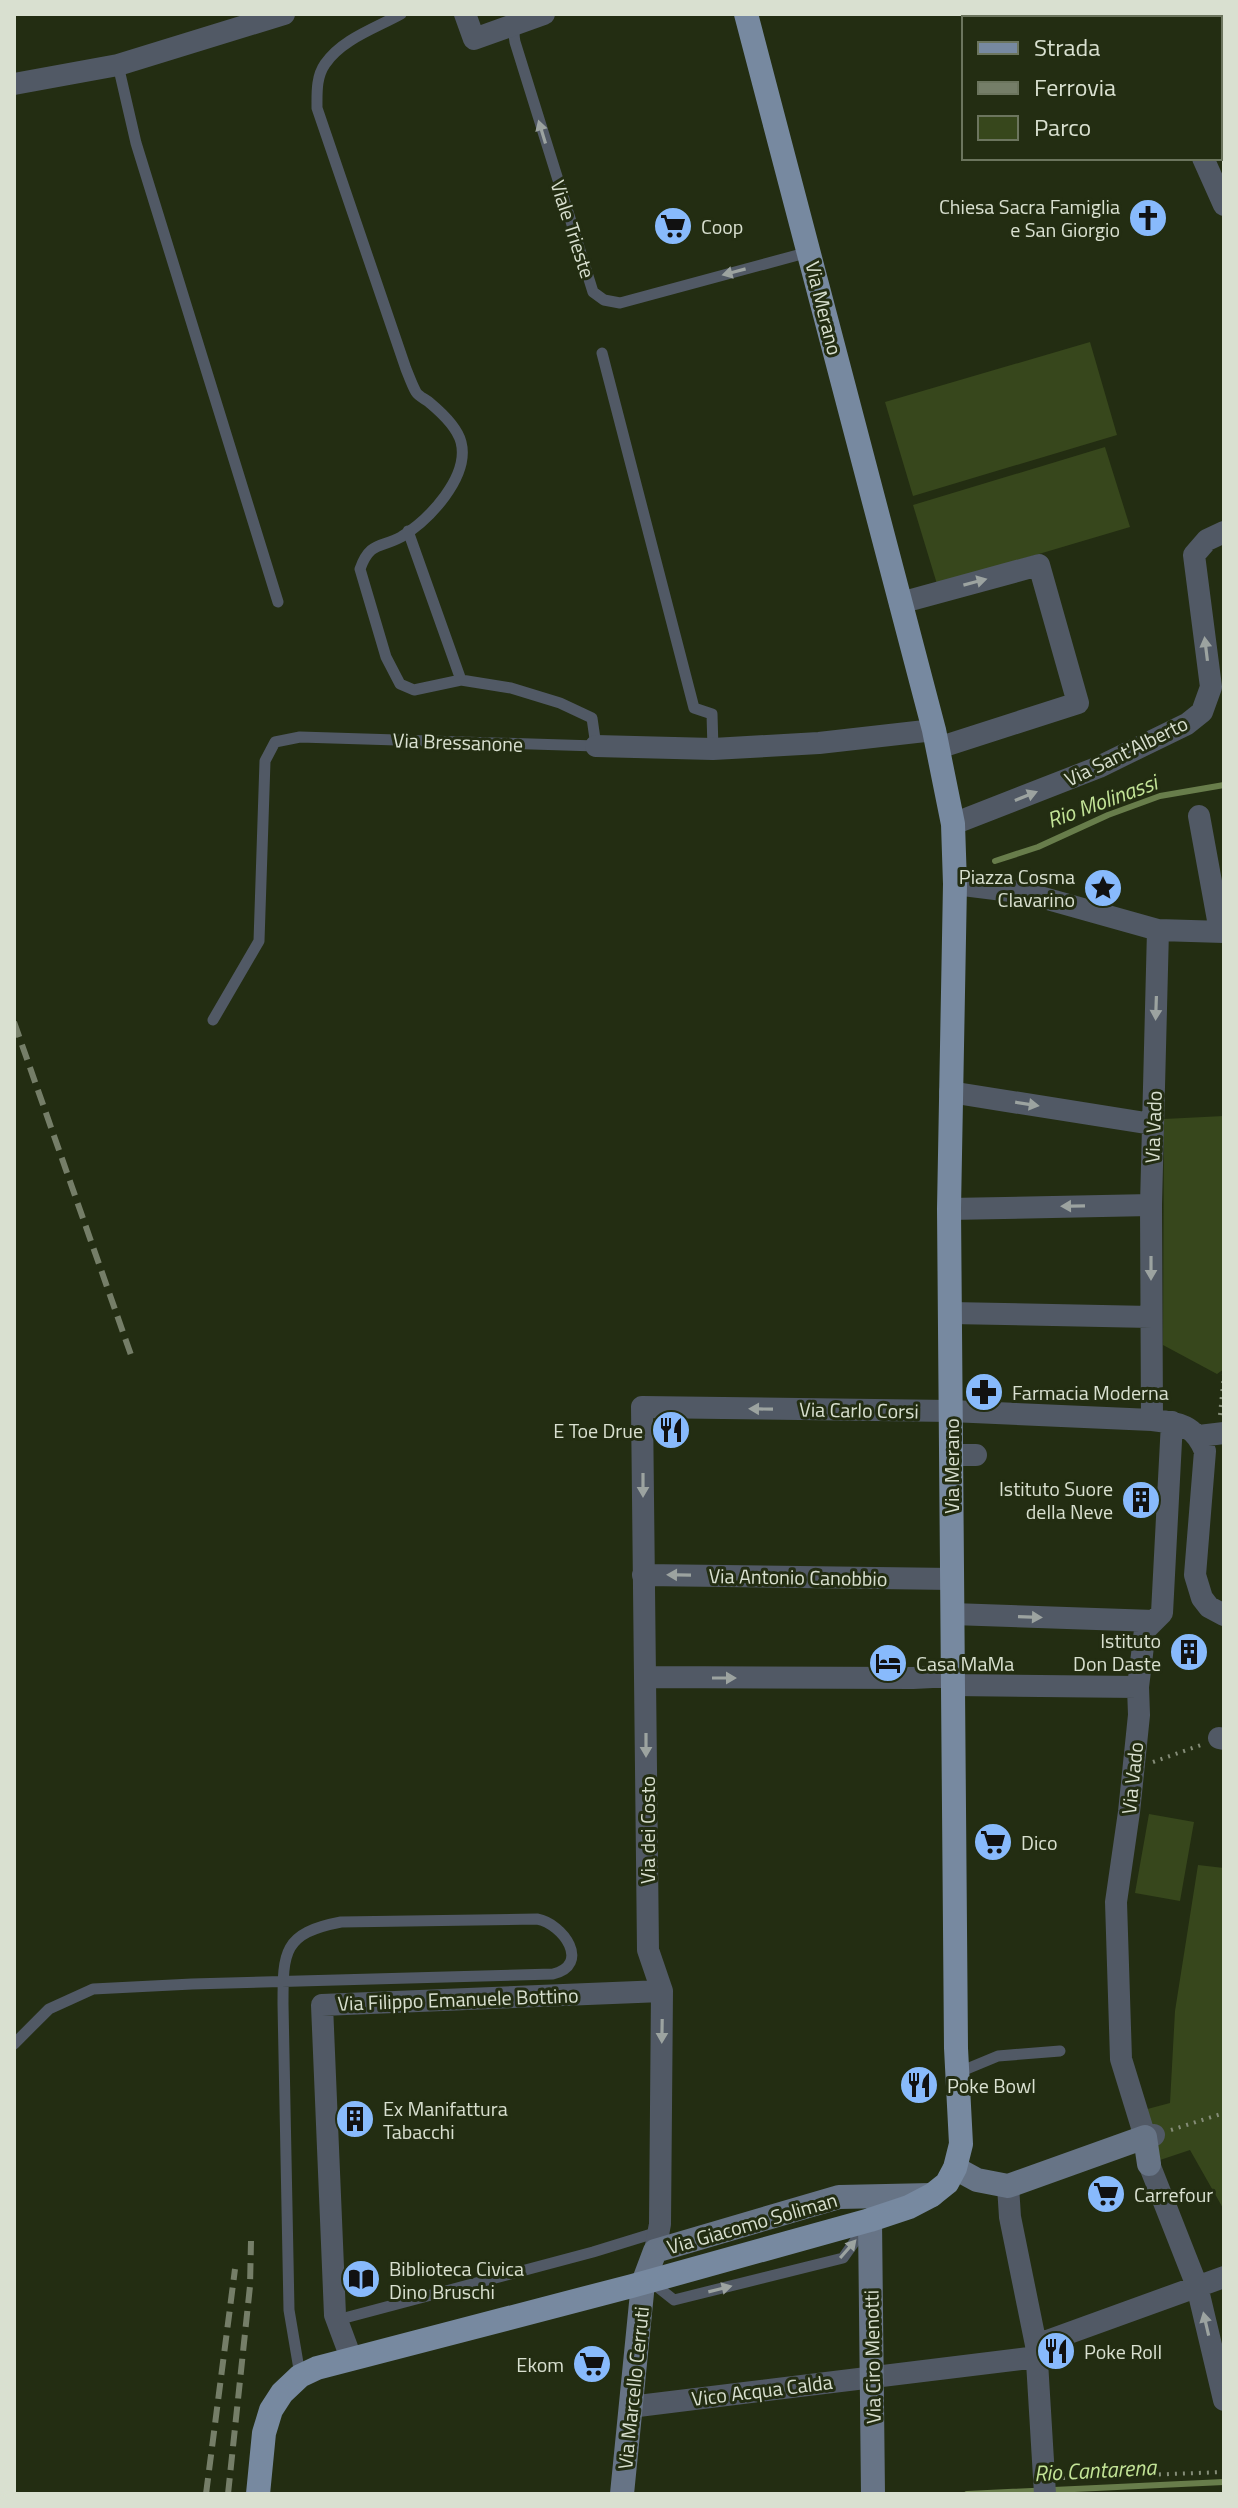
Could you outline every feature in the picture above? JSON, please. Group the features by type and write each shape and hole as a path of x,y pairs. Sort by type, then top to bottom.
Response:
{"main road":[{"name":"Via Merano","path":"746,14 936,739 953,824 955,884 949,1209 957,2073 961,2144 945,2182"},
{"name":"Via Giacomo Soliman","path":"300,2376 351,2358 870,2220 909,2207 945,2182"},
{"path":"258,2494 264,2433 271,2410 282,2393 300,2376"}],"street":[{"path":"14,84 118,65 284,14"},
{"path":"465,14 474,39 513,20 544,14"},
{"path":"1204,160 1224,205"},
{"name":"Via Sant'Alberto","path":"953,824 1099,767 1187,724 1202,712 1211,687 1194,555 1207,540 1224,532"},
{"path":"900,603 1039,565 1078,703 936,739"},
{"name":"Via Bressanone","path":"596,746 713,749 936,739"},
{"path":"955,884 1026,893 1158,930 1222,932 1199,816"},
{"name":"Via Vado","path":"1150,2136 1121,2059 1116,1902 1135,1757 1138,1687 1145,1630 1162,1613 1162,1421 1151,1317 1152,1124 1158,930"},
{"path":"950,1092 1152,1124"},
{"path":"949,1209 1151,1205"},
{"path":"950,1313 1151,1317"},
{"name":"Via Carlo Corsi","path":"642,1407 951,1411 1162,1421"},
{"name":"Via dei Costo","path":"642,1407 648,1950 662,1991 657,2241"},
{"path":"1162,1421 1214,1434 1205,1451 1195,1575 1202,1598 1209,1607 1224,1615"},
{"path":"951,1455 976,1455"},
{"name":"Via Antonio Canobbio","path":"643,1575 953,1579"},
{"path":"952,1614 1154,1621"},
{"path":"646,1677 913,1678 1138,1687"},
{"name":"Via Filippo Emanuele Bottino","path":"351,2358 337,2320 322,2005 662,1991"},
{"path":"945,2182 977,2180 1008,2186 1150,2136 1149,2164 1197,2286 1224,2400"},
{"name":"Via Giacomo Soliman","path":"646,2282 657,2241 839,2197 945,2182"},
{"path":"1008,2186 1010,2217 1036,2351 1044,2484"},
{"name":"Via Ciro Menotti","path":"870,2220 873,2486"},
{"name":"Vico Acqua Calda","path":"630,2407 872,2376 941,2371 1036,2351 1224,2277"},
{"name":"Via Marcello Cerruti","path":"622,2494 646,2282"}],"lane":[{"path":"401,14 350,41 325,64 317,85 317,108 406,369 417,394 449,422 461,442 461,466 451,489 400,538 379,544 364,558 360,569 386,657 400,684 414,690 461,680 511,688 560,703 592,718 596,746"},
{"name":"Viale Trieste","path":"513,20 515,42 593,292 604,300 620,303 809,252"},
{"path":"118,65 136,143 278,602"},
{"path":"602,353 694,708 712,714 713,749"},
{"path":"408,531 461,680"},
{"name":"Via Bressanone","path":"213,1020 259,941 265,761 275,742 300,737 596,746"},
{"path":"14,2044 49,2009 93,1989 192,1984 346,1981 553,1974 564,1969 571,1960 569,1940 545,1920 537,1919 341,1922 318,1926 291,1945 283,1962 289,2310 300,2376"},
{"path":"957,2073 998,2056 1060,2051"},
{"path":"337,2320 593,2252 657,2241"}],"path":[{"path":"1214,1434 1224,1374"},
{"path":"1152,1763 1221,1739"},
{"path":"1150,2136 1224,2113"},
{"path":"1044,2484 1224,2472"}],"green space":[{"path":"1090,342 1117,435 913,496 885,402"},
{"path":"1105,447 1130,527 937,584 913,505"},
{"path":"1224,1116 1224,1369 1217,1374 1163,1345 1164,1119"},
{"path":"1149,1814 1194,1822 1180,1901 1135,1893"},
{"path":"1198,1865 1224,1868 1224,2210 1190,2150 1154,2162 1140,2111 1170,2103 1175,2011"}],"waterway":[{"name":"Rio Molinassi","path":"995,861 1038,847 1108,815 1160,796 1224,785"},
{"name":"Rio Cantarena","path":"967,2494 1224,2482"}],"railway":[{"path":"14,1022 131,1355"},
{"path":"228,2494 250,2286 251,2241"},
{"path":"206,2494 235,2269"}],"place":[{"name":"Chiesa Sacra Famiglia e San Giorgio","path":"1148,218"},
{"name":"Coop","path":"673,226"},
{"name":"Piazza Cosma Clavarino","path":"1103,888"},
{"name":"Farmacia Moderna","path":"984,1392"},
{"name":"E Toe Drue","path":"671,1430"},
{"name":"Istituto Suore della Neve","path":"1141,1500"},
{"name":"Istituto Don Daste","path":"1189,1652"},
{"name":"Casa MaMa","path":"888,1663"},
{"name":"Dico","path":"993,1842"},
{"name":"Poke Bowl","path":"919,2085"},
{"name":"Ex Manifattura Tabacchi","path":"355,2119"},
{"name":"Carrefour","path":"1106,2194"},
{"name":"Biblioteca Civica Dino Bruschi","path":"361,2279"},
{"name":"Poke Roll","path":"1056,2351"},
{"name":"Ekom","path":"592,2364"}]}
